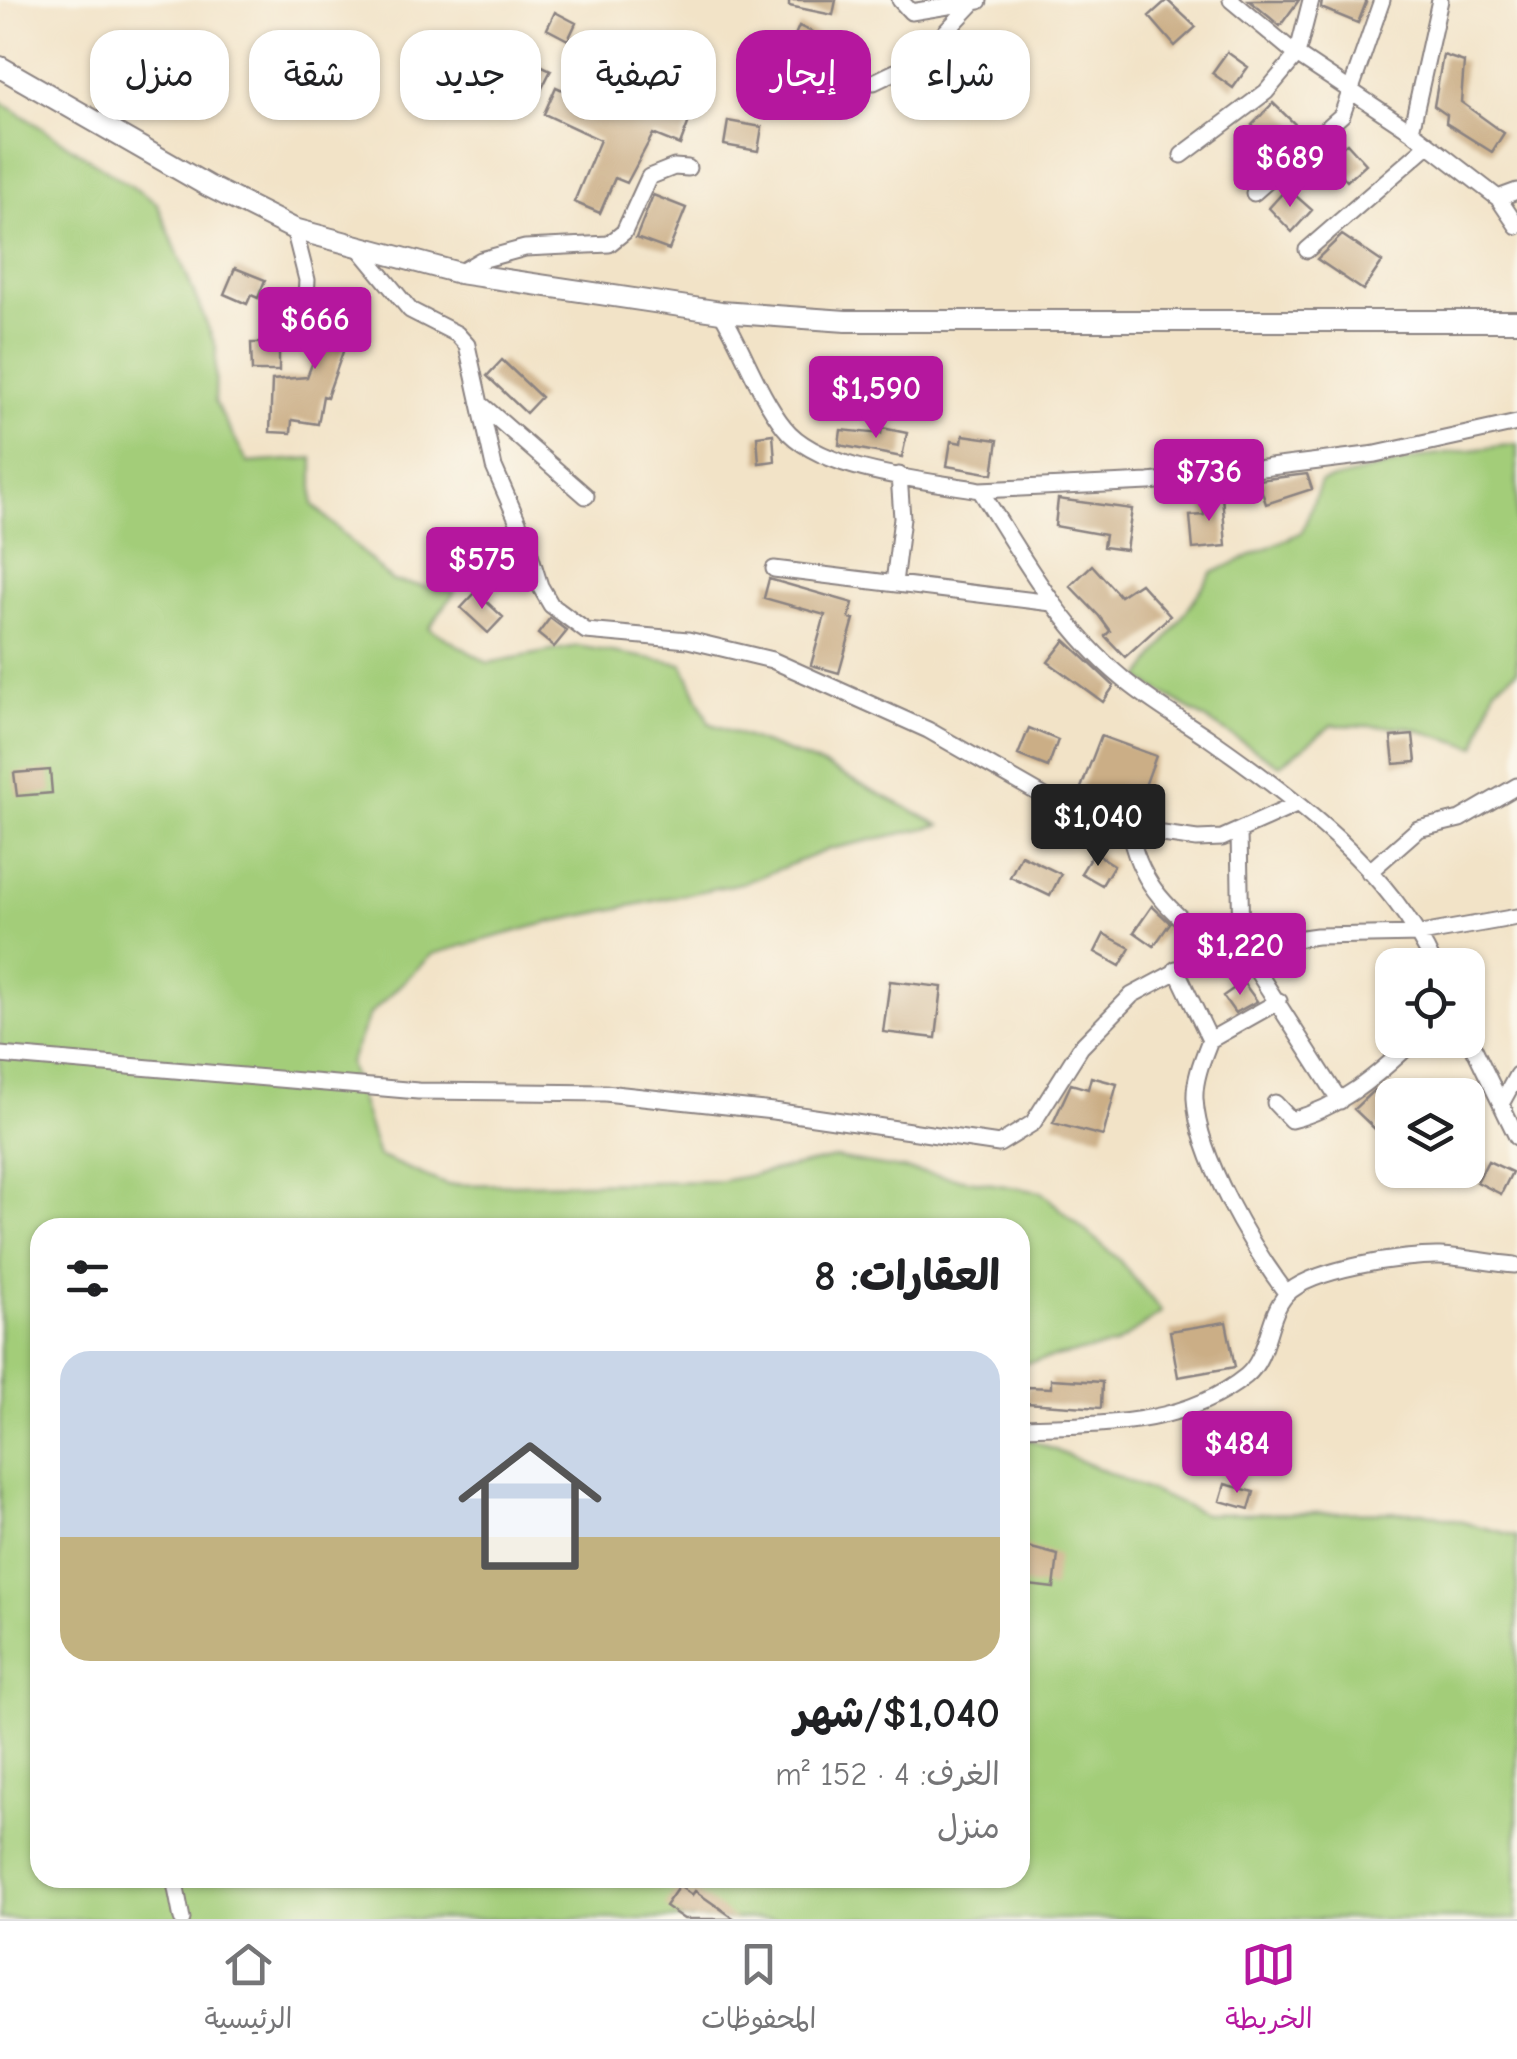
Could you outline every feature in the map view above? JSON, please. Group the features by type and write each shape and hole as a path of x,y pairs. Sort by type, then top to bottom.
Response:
{"street":[{"path":"900,0 911,12 979,1"},
{"path":"1231,0 1297,55 1428,144 1481,190 1498,198 1517,226"},
{"path":"1182,155 1266,92 1297,55 1311,0"},
{"path":"1254,192 1323,136 1342,115 1382,0"},
{"path":"1411,132 1440,0"},
{"path":"874,82 918,61 979,1"},
{"path":"0,67 208,186 294,229 459,273 722,312 947,324 1517,321"},
{"path":"1307,250 1428,144"},
{"path":"459,273 481,260 525,248 609,244 624,232 650,177 674,166 688,168"},
{"path":"1498,198 1517,191"},
{"path":"294,229 307,280 304,330"},
{"path":"358,247 410,310 462,338 506,500 526,538 540,586 568,620 586,631 688,640 772,660 928,730 1054,802 1129,829 1197,840 1239,832 1296,805"},
{"path":"722,312 792,436 824,456 980,490 1149,482 1376,454 1517,423"},
{"path":"483,406 586,496"},
{"path":"894,583 902,518 900,475"},
{"path":"980,490 1052,602 1123,679 1296,805 1369,872 1421,934 1427,948"},
{"path":"774,569 1052,602"},
{"path":"1369,872 1418,829 1460,819 1517,786"},
{"path":"1129,829 1135,859 1152,890 1216,950"},
{"path":"1239,832 1241,946 1340,1101"},
{"path":"0,1054 418,1091 605,1093 774,1111 998,1144 1033,1123 1081,1048 1115,1010 1176,969 1216,950 1318,936 1421,934 1517,917"},
{"path":"1176,969 1210,1040"},
{"path":"1279,1001 1210,1040 1198,1072 1198,1117 1213,1164 1264,1263 1286,1294"},
{"path":"1275,1103 1291,1120 1340,1101 1395,1058"},
{"path":"1479,1058 1517,1137"},
{"path":"1501,1104 1517,1075"},
{"path":"1030,1427 1104,1425 1195,1405 1250,1373 1286,1294 1346,1270 1438,1256 1516,1264"},
{"path":"176,1888 182,1919"}],"green space":[{"path":"0,101 157,203 216,347 215,402 248,463 313,458 313,505 392,581 455,592 429,628 488,663 577,646 683,664 709,723 825,766 940,825 830,849 746,882 547,923 432,954 370,1014 349,1063 378,1156 447,1185 722,1181 835,1158 1041,1192 1118,1259 1162,1312 1115,1345 1030,1362 1030,1218 30,1218 30,1888 1030,1888 1030,1439 1204,1514 1423,1512 1517,1536 1517,1919 0,1919"},
{"path":"1517,444 1517,671 1495,687 1476,747 1407,727 1332,725 1280,765 1140,679 1212,573 1302,532 1321,482 1432,455"}],"building":[{"path":"789,0 836,0 833,15 789,6"},
{"path":"1167,0 1196,27 1175,46 1149,16"},
{"path":"1249,0 1299,0 1280,26"},
{"path":"1322,0 1367,0 1358,23 1321,8"},
{"path":"555,12 576,23 573,30 561,30 561,36 547,29"},
{"path":"1227,52 1248,67 1233,88 1212,73"},
{"path":"1443,55 1464,62 1461,102 1504,133 1492,152 1446,123 1447,115 1434,106"},
{"path":"541,65 551,70 541,90"},
{"path":"556,87 561,89 561,120 689,120 680,145 653,134 627,183 615,178 600,213 574,202 600,140 544,114"},
{"path":"1273,103 1298,127 1277,149 1252,125"},
{"path":"728,121 762,127 758,151 724,145"},
{"path":"1347,143 1366,164 1347,181 1328,159"},
{"path":"1287,188 1312,210 1292,232 1269,208"},
{"path":"653,195 686,208 669,250 636,238"},
{"path":"1342,235 1382,262 1363,290 1317,259"},
{"path":"235,268 265,280 258,298 251,295 247,304 224,294"},
{"path":"346,288 363,295 327,397 323,396 318,424 292,420 291,433 270,432 272,380 307,377 337,300 341,302"},
{"path":"251,343 279,343 279,371 252,371"},
{"path":"502,360 541,397 526,413 487,376"},
{"path":"882,428 907,433 902,457 839,445 841,430 881,434"},
{"path":"773,434 775,461 759,463 757,436"},
{"path":"963,435 998,440 993,474 947,466 951,441 962,443"},
{"path":"1307,474 1312,489 1266,504 1258,480"},
{"path":"1222,495 1226,546 1193,549 1190,516 1204,515 1202,496"},
{"path":"1058,499 1132,509 1126,550 1103,547 1105,535 1055,526"},
{"path":"1092,565 1120,596 1140,583 1170,616 1125,657 1105,636 1110,631 1099,616 1070,586"},
{"path":"769,579 853,603 849,618 854,619 839,673 811,665 825,615 764,598"},
{"path":"476,592 503,617 488,633 461,608"},
{"path":"550,618 567,631 554,647 538,634"},
{"path":"1065,640 1114,686 1103,702 1048,662"},
{"path":"1029,728 1058,740 1048,767 1018,755"},
{"path":"1413,735 1416,762 1394,764 1391,737"},
{"path":"1101,736 1156,756 1137,808 1081,788"},
{"path":"50,770 52,793 17,796 14,773"},
{"path":"1094,852 1114,865 1102,885 1081,873"},
{"path":"1021,855 1061,874 1050,896 1010,877"},
{"path":"1152,906 1170,923 1154,946 1134,932"},
{"path":"1104,934 1130,948 1120,966 1095,952"},
{"path":"890,981 942,987 936,1038 883,1032"},
{"path":"1243,982 1257,1001 1235,1013 1223,996"},
{"path":"1091,1077 1117,1084 1103,1136 1053,1123 1071,1084 1088,1089"},
{"path":"1374,1090 1375,1129 1354,1109"},
{"path":"1488,1161 1512,1172 1501,1194 1485,1186"},
{"path":"1226,1322 1235,1367 1178,1377 1170,1331"},
{"path":"1051,1379 1102,1382 1101,1408 1030,1403 1030,1387 1051,1388"},
{"path":"1225,1484 1254,1492 1249,1509 1220,1501"},
{"path":"1030,1548 1058,1555 1054,1588 1030,1585"},
{"path":"678,1888 682,1888 692,1895 695,1891 735,1919 684,1919 665,1906"}]}
